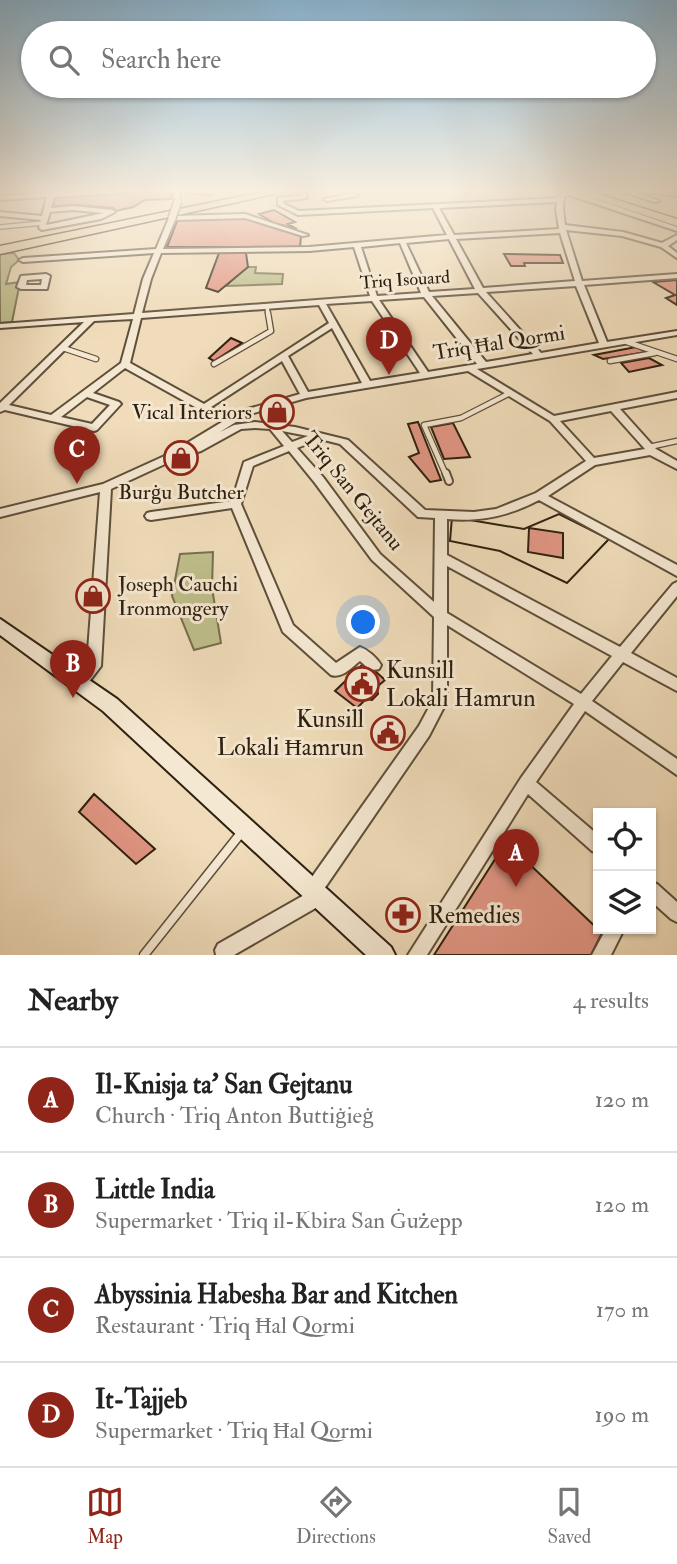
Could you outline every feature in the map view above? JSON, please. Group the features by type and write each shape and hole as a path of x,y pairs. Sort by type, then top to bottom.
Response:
{"highway":[{"path":"0,243 40,235"},
{"path":"0,250 74,235"}],"main road":[{"path":"0,626 110,705 383,955"}],"street":[{"path":"53,418 125,364 135,316 165,235"},
{"path":"305,235 309,250"},
{"path":"23,260 159,251 309,250 483,235"},
{"path":"564,235 604,345"},
{"path":"625,235 663,246 676,253"},
{"path":"449,237 480,290 540,357"},
{"path":"663,246 677,237"},
{"path":"402,241 426,294 484,366"},
{"path":"357,246 374,298 426,375"},
{"path":"46,276 51,258"},
{"name":"Triq Isouard","path":"0,326 677,276"},
{"path":"321,302 368,385"},
{"path":"1,407 92,319"},
{"path":"205,407 332,324"},
{"name":"Triq Ħal Qormi","path":"0,513 106,487 173,456 244,413 305,395 677,333"},
{"path":"284,356 305,395"},
{"path":"125,364 230,422"},
{"path":"471,369 552,419 592,462"},
{"path":"1,407 94,428 117,404 85,393"},
{"path":"552,419 677,395"},
{"path":"613,407 650,449 677,466"},
{"name":"Triq Ħal Qormi","path":"173,456 194,452 244,425 274,428"},
{"path":"274,428 344,443 422,514 480,516 512,509 540,496 592,462 650,449"},
{"name":"Triq San Gejtanu","path":"274,428 376,556 442,616 583,702 677,768"},
{"path":"319,436 248,464 236,504 288,628 336,671 360,653 374,665"},
{"path":"80,683 94,666 106,487"},
{"path":"540,496 677,570"},
{"path":"151,516 236,504"},
{"path":"225,955 224,950 317,893 424,731 440,701 441,514"},
{"path":"441,557 677,685"},
{"path":"417,955 526,783 583,702 677,587"},
{"path":"526,783 593,841"},
{"path":"656,894 677,912"},
{"path":"601,955 612,934"}],"lane":[{"path":"214,364 271,331 267,306"},
{"path":"627,342 677,359"},
{"path":"63,348 96,359"},
{"path":"610,361 656,353"},
{"path":"449,481 424,425 461,418 510,393"},
{"path":"650,449 677,441"},
{"path":"145,955 246,828"}],"green space":[{"path":"14,253 19,260 11,267 6,284 20,282 12,322 0,323 0,254"},
{"path":"248,267 256,267 255,273 283,274 282,284 227,286 235,275"},
{"path":"213,552 212,588 221,643 194,650 172,596 180,554"}],"building":[{"path":"172,235 301,236 300,247 167,247"},
{"path":"219,253 246,253 248,267 218,292 206,288"},
{"path":"504,254 560,255 563,263 524,263 525,266 511,266"},
{"path":"677,280 677,305 666,298 675,295 653,282"},
{"path":"231,338 242,343 214,361 209,358"},
{"path":"636,347 647,352 603,359 594,355"},
{"path":"649,358 662,365 629,372 621,363"},
{"path":"418,422 441,480 430,482 409,457 419,453 408,424"},
{"path":"453,423 470,457 444,459 431,427"},
{"path":"559,514 609,539 567,583 500,551 450,541 452,517 524,529","holes":["529,528 563,533 563,558 528,552"]},
{"path":"559,514 609,539 567,583 500,551 450,541 452,517 524,529"},
{"name":"Kunsill Lokali Hamrun","path":"365,662 385,680 377,687 378,694 372,700 366,699 357,708 335,691"},
{"path":"94,794 155,849 136,864 79,812"},
{"path":"506,842 593,924 593,934 602,934 591,955 434,955"}],"place":[{"name":"It-Tajjeb","path":"389,375"},
{"name":"Vical Interiors","path":"277,412"},
{"name":"Burġu Butcher","path":"181,458"},
{"name":"Abyssinia Habesha Bar and Kitchen","path":"77,484"},
{"name":"Joseph Cauchi Ironmongery","path":"93,596"},
{"name":"Kunsill Lokali Hamrun","path":"362,684"},
{"name":"Little India","path":"73,698"},
{"name":"Kunsill Lokali Ħamrun","path":"388,733"},
{"name":"Il-Knisja ta' San Gejtanu","path":"516,887"},
{"name":"Remedies","path":"403,915"}]}
